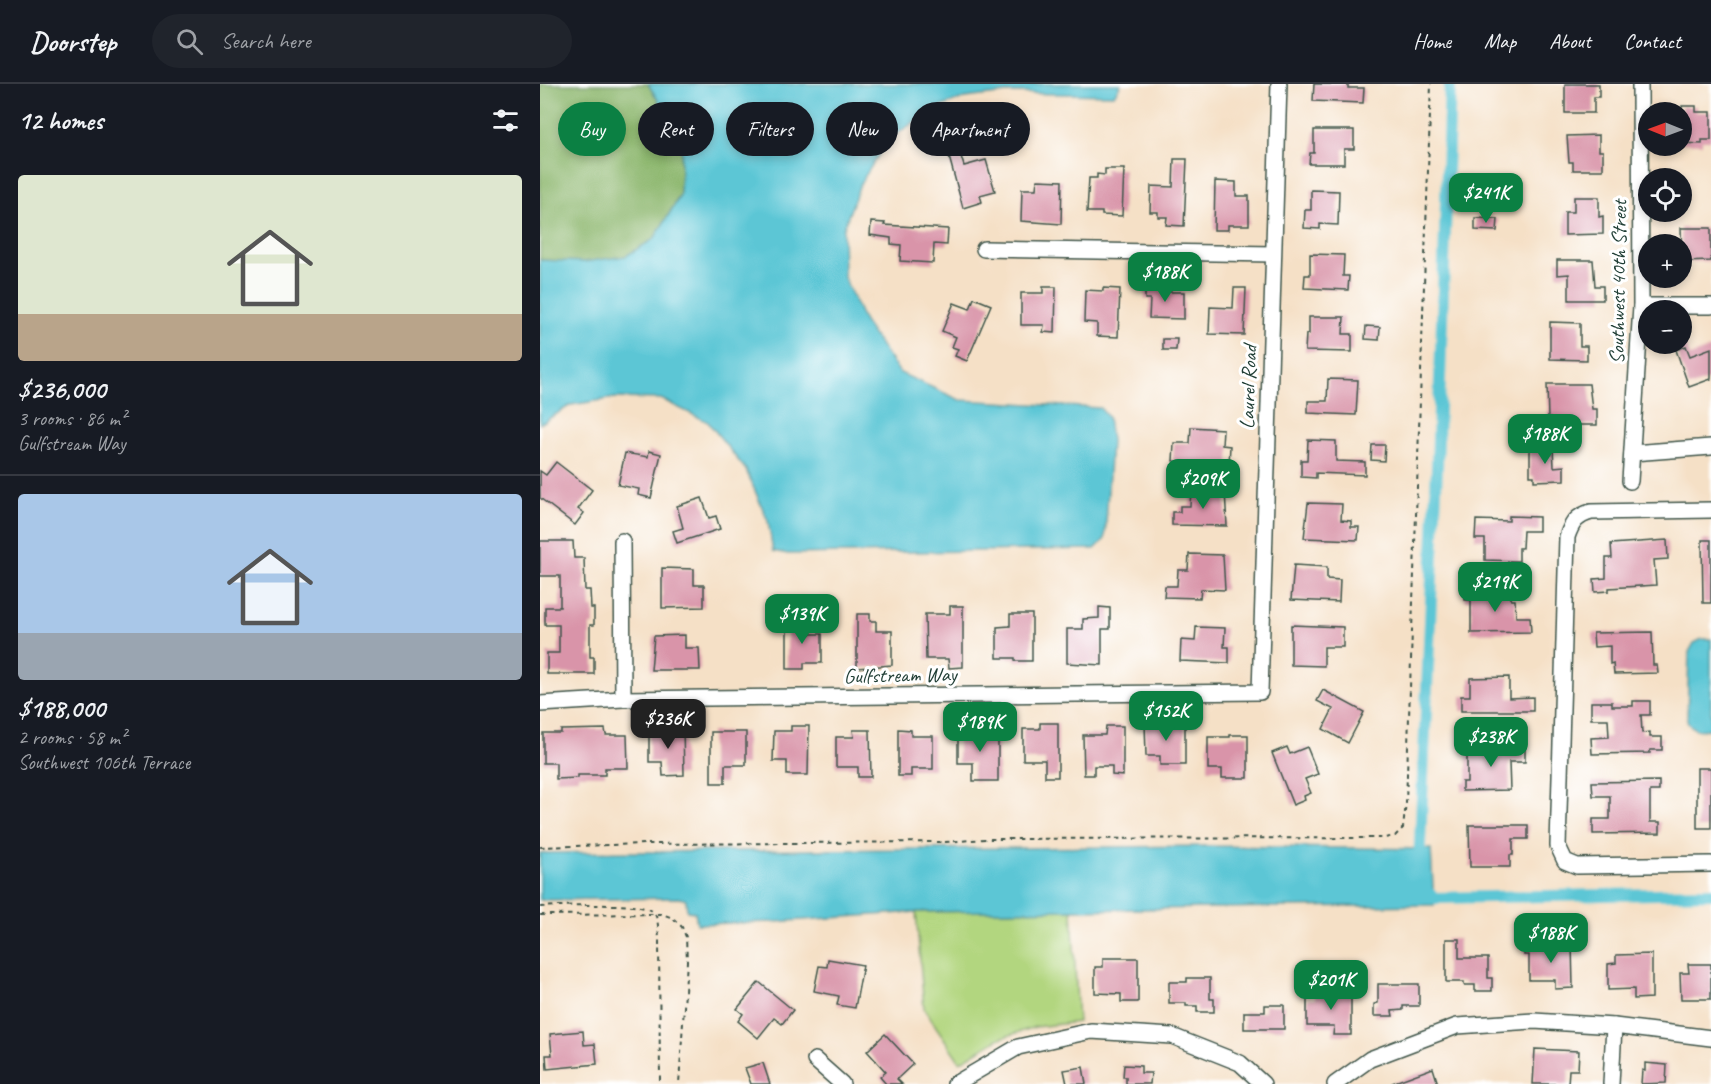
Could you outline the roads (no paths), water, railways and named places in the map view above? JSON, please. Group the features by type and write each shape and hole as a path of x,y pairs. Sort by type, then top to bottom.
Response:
{"street":[{"name":"Laurel Road","path":"1260,692 1279,84"},
{"name":"Southwest 40th Street","path":"1640,84 1641,300"},
{"path":"984,249 1273,254"},
{"path":"1692,306 1711,306"},
{"name":"Southwest 40th Street","path":"1630,481 1638,354"},
{"path":"1632,453 1711,447"},
{"path":"1711,510 1592,512 1579,516 1571,525 1567,547 1557,846 1565,861 1577,866 1711,864"},
{"path":"622,541 623,699"},
{"name":"Gulfstream Way","path":"540,704 623,699 1260,692"},
{"path":"1335,1084 1370,1059 1457,1026 1534,1021 1614,1026 1711,1038"},
{"path":"1611,1084 1614,1026"},
{"path":"955,1084 1018,1047 1091,1030 1172,1036 1239,1063 1263,1084"},
{"path":"815,1060 842,1084"}],"water":[{"path":"648,84 1121,84 1114,95 1007,93 965,98 954,102 910,102 910,125 898,133 898,102 826,102 826,156 878,156 860,184 843,230 844,277 864,322 900,373 960,400 1100,408 1108,417 1111,441 1105,539 1095,549 788,554 773,551 768,521 746,470 708,422 661,399 615,398 571,405 540,424 540,260 584,262 626,256 654,239 680,196 681,156 714,156 714,102 659,102"},
{"path":"1702,639 1711,639 1711,729 1700,730 1691,727 1687,720 1689,652 1694,643"},
{"path":"1204,846 1431,849 1434,905 916,912 774,922 697,924 695,912 687,911 686,900 680,898 540,900 540,853"}],"waterway":[{"path":"1419,865 1437,468 1450,84"},
{"path":"1422,887 1434,898 1711,893"}]}
